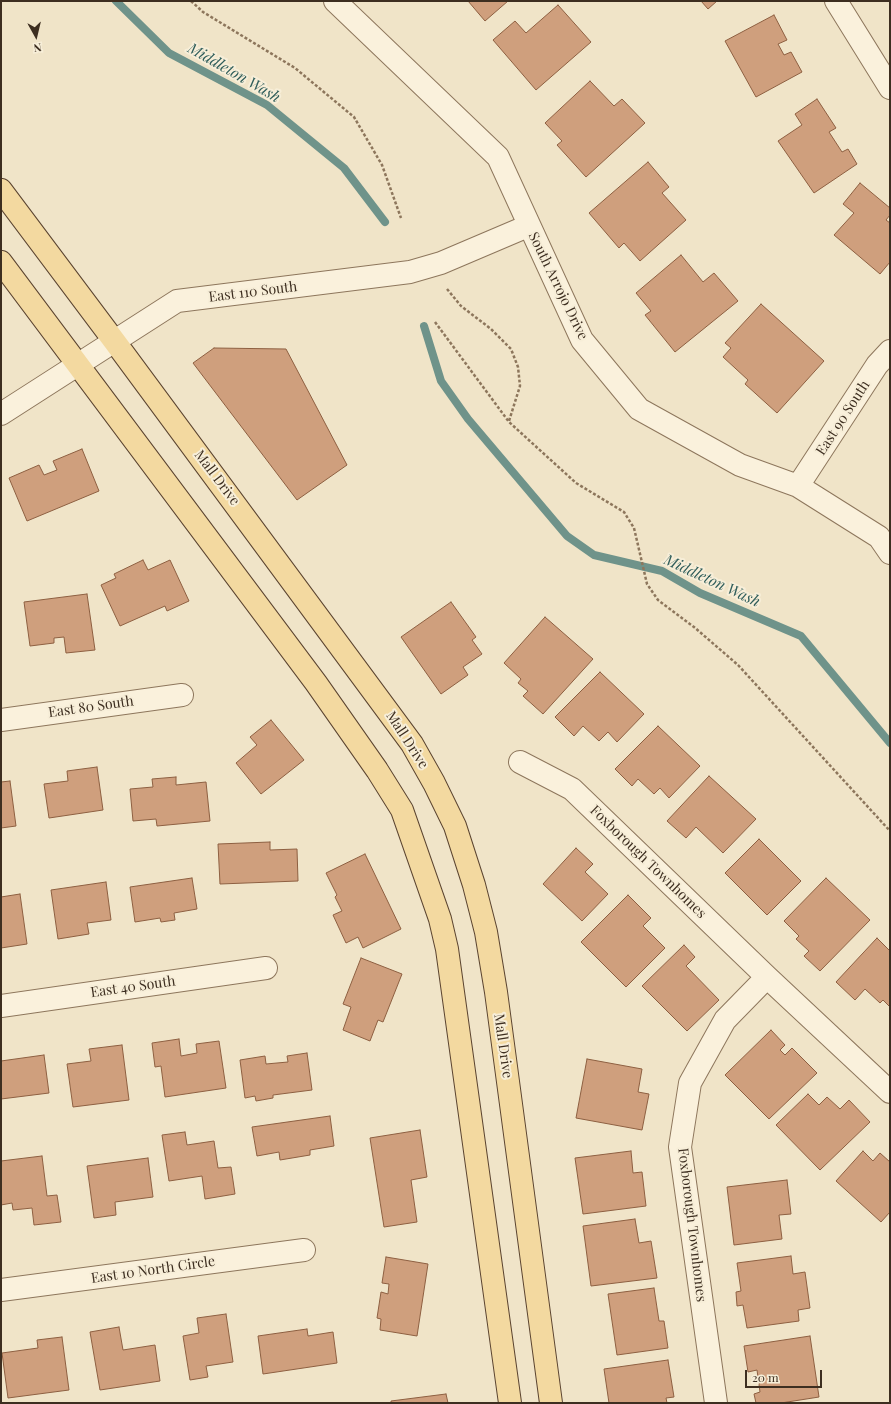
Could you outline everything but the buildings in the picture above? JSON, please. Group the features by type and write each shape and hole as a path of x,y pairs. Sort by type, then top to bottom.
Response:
{"main road":[{"name":"Mall Drive","path":"1,190 412,744 434,782 455,826 474,885 486,932 496,992 551,1403"},
{"path":"1,262 316,683 377,770 402,810 438,912 447,948 510,1403"}],"street":[{"name":"South Arrojo Drive","path":"335,1 498,157 528,226 582,340 639,409 740,465 798,486 880,537 890,552"},
{"path":"836,1 890,88"},
{"name":"East 110 South","path":"1,414 177,301 410,272 441,263 528,226"},
{"name":"East 90 South","path":"798,486 877,364 890,351"},
{"name":"East 80 South","path":"1,720 182,695"},
{"name":"Foxborough Townhomes","path":"520,762 572,789 767,977 890,1092"},
{"name":"East 40 South","path":"1,1006 266,968"},
{"name":"Foxborough Townhomes","path":"716,1403 680,1147 690,1083 725,1020 767,977"},
{"name":"East 10 North Circle","path":"1,1290 304,1250"}],"path":[{"path":"191,1 203,12 295,68 354,116 382,165 401,218"},
{"path":"447,289 461,306 491,329 511,349 518,367 520,386 509,422"},
{"path":"435,322 509,422 576,483 624,512 634,528 647,584 658,600 694,627 738,665 890,831"}],"waterway":[{"name":"Middleton Wash","path":"116,1 169,53 267,105 344,168 385,222"},
{"name":"Middleton Wash","path":"424,326 441,381 468,419 567,536 594,555 662,571 700,593 801,636 890,743"}]}
